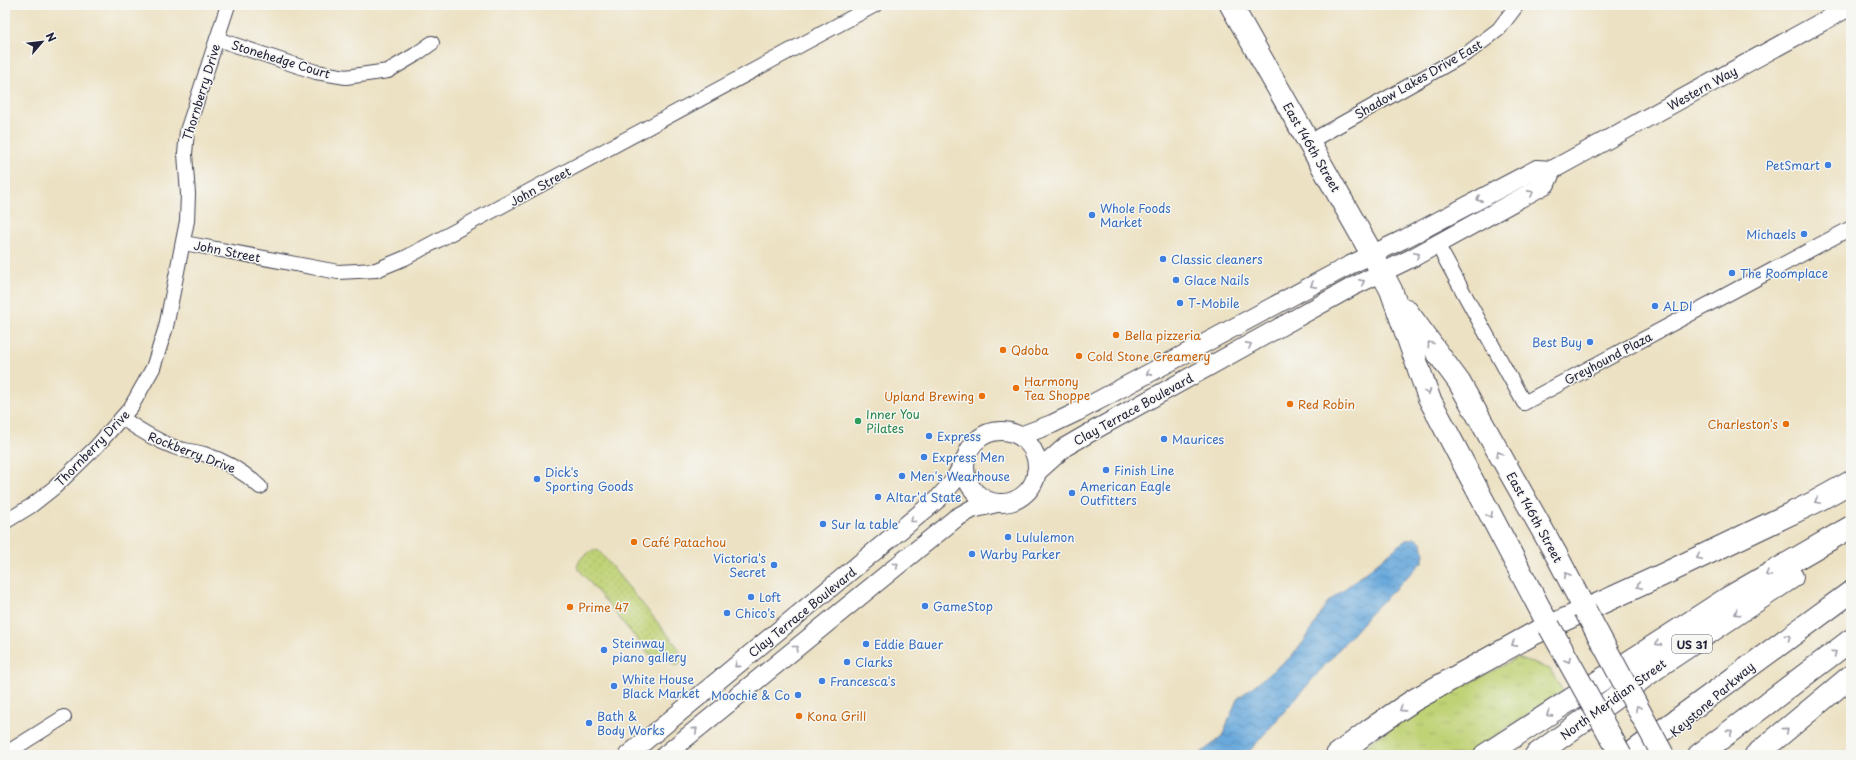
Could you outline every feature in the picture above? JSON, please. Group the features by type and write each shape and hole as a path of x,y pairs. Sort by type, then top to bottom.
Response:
{"main road":[{"name":"East 146th Street","path":"1231,5 1382,272 1459,382 1558,556 1585,610 1663,755"},
{"name":"East 146th Street","path":"1382,272 1430,398 1549,626 1621,755"},
{"path":"1337,755 1414,700 1549,626 1660,576 1851,482"},
{"path":"1485,755 1728,598 1851,527"},
{"name":"North Meridian Street","path":"1536,755 1666,661 1851,537"},
{"path":"1629,755 1851,592"},
{"path":"1699,755 1851,640"},
{"name":"Keystone Parkway","path":"1649,755 1757,660"},
{"path":"1756,755 1851,676"}],"street":[{"name":"Thornberry Drive","path":"5,522 31,506 73,471 122,418 147,380 163,339 184,243 188,210 186,141 190,121 228,5"},
{"name":"John Street","path":"184,243 338,272 361,272 383,268 480,218 875,5"},
{"name":"Shadow Lakes Drive East","path":"1309,142 1470,52 1499,29 1517,5"},
{"name":"Western Way","path":"1382,272 1406,238 1537,169 1552,170 1851,6"},
{"name":"Stonehedge Court","path":"217,39 316,72 346,77 388,70 410,59 432,43"},
{"name":"Western Way","path":"1382,272 1437,244 1546,184 1552,170"},
{"name":"Greyhound Plaza","path":"1437,244 1524,403 1851,228"},
{"name":"Clay Terrace Boulevard","path":"1020,436 1078,412 1230,330 1382,272"},
{"name":"Clay Terrace Boulevard","path":"1036,473 1065,447 1352,287 1382,272"},
{"path":"1124,414 1170,376 1225,346 1229,339 1230,330"},
{"name":"Rockberry Drive","path":"122,418 148,436 175,448 204,454 234,466 246,474 260,487"},
{"path":"1005,431 1020,436 1027,442 1034,452 1037,464 1036,473 1030,488 1015,500 997,503 989,501 975,492 966,477 966,460 971,446 976,440 989,432 1005,431"},
{"name":"Clay Terrace Boulevard","path":"628,755 939,498 954,481 966,460"},
{"name":"Clay Terrace Boulevard","path":"665,755 950,522 972,509 997,503"},
{"path":"5,754 64,717"}],"green space":[{"path":"598,550 677,646 683,659 681,664 675,666 665,658 649,654 577,567 584,555"},
{"path":"1517,658 1550,669 1563,691 1466,755 1353,755 1408,715"}],"water":[{"path":"1414,538 1422,543 1424,554 1422,562 1368,616 1246,755 1198,755 1222,737 1237,699 1292,656 1305,640 1327,603 1406,540"}],"place":[{"name":"PetSmart","path":"1828,165"},
{"name":"Whole Foods Market","path":"1092,215"},
{"name":"Michaels","path":"1804,234"},
{"name":"Classic cleaners","path":"1163,259"},
{"name":"The Roomplace","path":"1732,273"},
{"name":"Glace Nails","path":"1176,280"},
{"name":"T-Mobile","path":"1180,303"},
{"name":"ALDI","path":"1655,306"},
{"name":"Bella pizzeria","path":"1116,335"},
{"name":"Best Buy","path":"1590,342"},
{"name":"Qdoba","path":"1003,350"},
{"name":"Cold Stone Creamery","path":"1079,356"},
{"name":"Harmony Tea Shoppe","path":"1016,388"},
{"name":"Upland Brewing","path":"982,396"},
{"name":"Red Robin","path":"1290,404"},
{"name":"Inner You Pilates","path":"858,421"},
{"name":"Charleston's","path":"1786,424"},
{"name":"Express","path":"929,436"},
{"name":"Maurices","path":"1164,439"},
{"name":"Express Men","path":"924,457"},
{"name":"Finish Line","path":"1106,470"},
{"name":"Men's Wearhouse","path":"902,476"},
{"name":"Dick's Sporting Goods","path":"537,479"},
{"name":"American Eagle Outfitters","path":"1072,493"},
{"name":"Altar'd State","path":"878,497"},
{"name":"Sur la table","path":"823,524"},
{"name":"Lululemon","path":"1008,537"},
{"name":"Café Patachou","path":"634,542"},
{"name":"Warby Parker","path":"972,554"},
{"name":"Victoria's Secret","path":"774,565"},
{"name":"Loft","path":"751,597"},
{"name":"GameStop","path":"925,606"},
{"name":"Prime 47","path":"570,607"},
{"name":"Chico's","path":"727,613"},
{"name":"Eddie Bauer","path":"866,644"},
{"name":"Steinway piano gallery","path":"604,650"},
{"name":"Clarks","path":"847,662"},
{"name":"Francesca's","path":"822,681"},
{"name":"White House Black Market","path":"614,686"},
{"name":"Moochie & Co","path":"798,695"},
{"name":"Kona Grill","path":"799,716"},
{"name":"Bath & Body Works","path":"589,723"}]}
